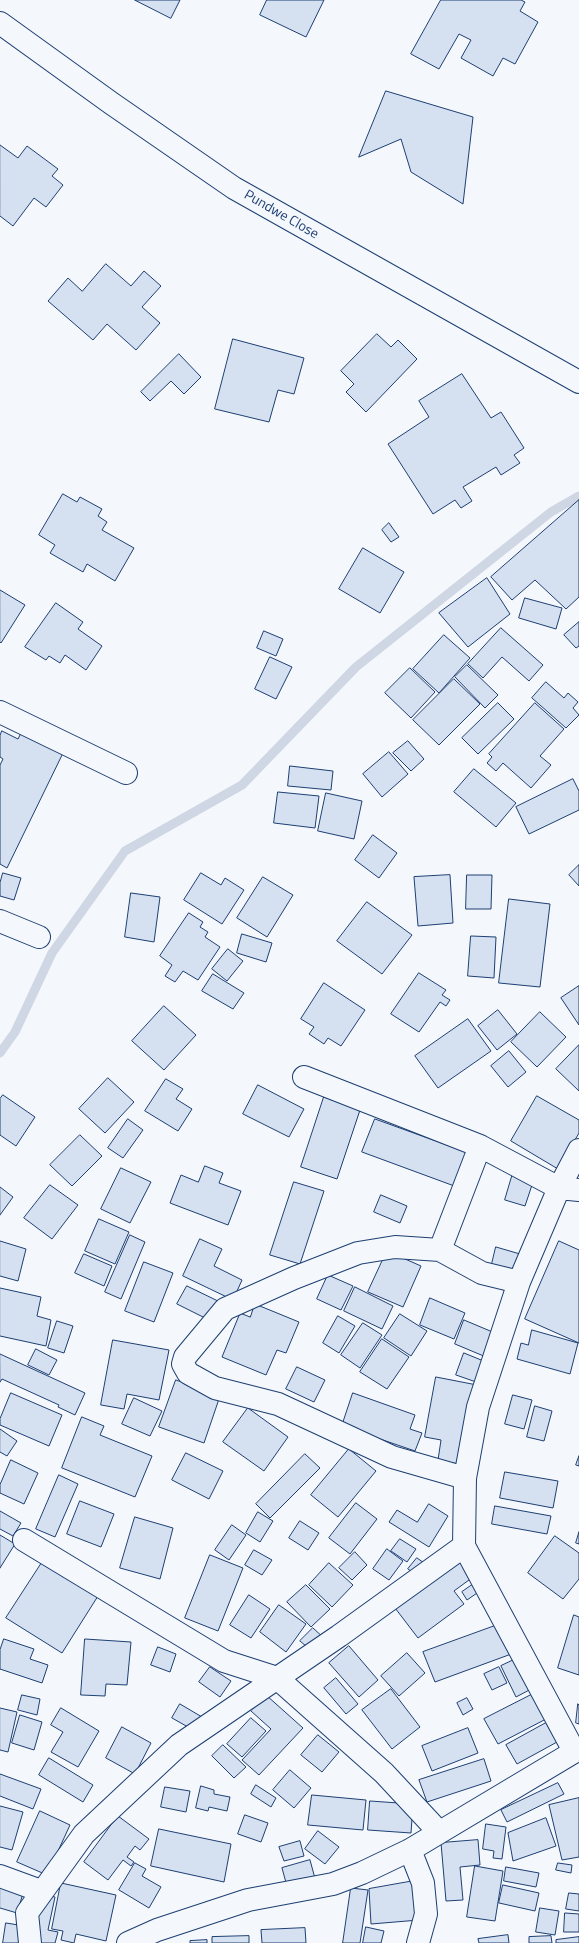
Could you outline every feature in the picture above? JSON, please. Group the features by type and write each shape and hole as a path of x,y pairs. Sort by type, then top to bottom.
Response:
{"street":[{"name":"Pundwe Close","path":"0,23 111,103 234,188 579,382"},
{"path":"0,712 126,773"},
{"path":"0,921 39,937"},
{"path":"304,1077 480,1146 569,1189"},
{"path":"440,1250 480,1146"},
{"path":"128,1943 157,1930 248,1900 333,1884 362,1873 410,1850 577,1750 464,1546 465,1478 478,1407 519,1282 569,1189 579,1150"},
{"path":"465,1478 392,1457 278,1404 215,1388 188,1373 183,1364 185,1357 225,1309 294,1278 358,1253 395,1247 440,1250 482,1273 519,1282"},
{"path":"24,1540 224,1660 277,1678 384,1773 439,1832"},
{"path":"30,1943 27,1913 41,1891 84,1834 179,1745 345,1631 464,1546"},
{"path":"410,1850 423,1883 426,1914 418,1943"},
{"path":"0,1876 41,1891"}],"building":[{"path":"135,0 180,0 171,18"},
{"path":"267,0 324,0 306,37 260,15"},
{"path":"441,0 521,0 525,2 520,11 538,22 515,64 503,58 493,76 461,58 471,40 459,34 439,69 411,54"},
{"path":"386,91 473,117 463,204 411,172 401,139 359,157"},
{"path":"0,145 18,158 27,146 58,169 52,176 63,185 46,207 34,198 13,226 0,216"},
{"path":"106,264 131,286 144,271 161,286 142,307 160,323 136,350 107,324 93,340 48,301 68,278 82,291"},
{"path":"377,334 391,347 398,340 417,359 366,412 346,392 354,384 341,371"},
{"path":"233,339 304,358 294,394 278,390 269,422 215,409"},
{"path":"179,354 201,377 184,394 171,381 150,401 141,392"},
{"path":"462,374 491,418 501,412 524,448 514,455 520,463 501,475 496,467 463,487 472,501 461,508 455,500 433,514 388,444 429,417 419,401"},
{"path":"63,494 77,502 80,497 102,509 98,516 107,522 102,530 134,548 115,581 87,564 83,572 50,553 55,545 39,535"},
{"path":"579,500 579,597 566,609 535,580 512,600 491,577"},
{"path":"389,523 399,537 391,542 382,530"},
{"path":"363,548 404,572 380,613 339,589"},
{"path":"487,578 510,614 468,647 439,613"},
{"path":"0,590 25,605 1,643 0,642"},
{"path":"525,598 562,608 556,629 519,618"},
{"path":"56,603 83,622 78,629 102,646 86,670 65,655 60,663 49,656 46,660 25,647"},
{"path":"579,622 579,646 576,648 564,635"},
{"path":"501,628 543,665 529,681 502,657 483,678 468,664"},
{"path":"264,631 283,639 276,656 257,648"},
{"path":"444,635 470,658 439,693 413,669"},
{"path":"270,657 292,667 276,699 255,689"},
{"path":"467,665 498,695 485,708 455,677"},
{"path":"410,668 435,692 411,718 385,693"},
{"path":"454,679 480,704 439,745 413,720"},
{"path":"546,682 564,698 568,693 578,702 573,708 579,715 566,728 532,698"},
{"path":"498,703 514,719 478,754 462,738"},
{"path":"535,703 564,729 540,756 551,765 531,788 503,763 496,771 487,763 492,757 489,754"},
{"path":"2,731 18,739 22,731 64,751 7,868 0,864 0,765 3,759 0,757 0,736"},
{"path":"408,741 424,759 411,771 393,753"},
{"path":"389,752 408,774 382,797 363,774"},
{"path":"290,766 333,771 331,790 288,786"},
{"path":"474,769 516,803 496,827 454,792"},
{"path":"573,779 579,791 579,810 529,834 516,807"},
{"path":"278,792 319,796 315,828 274,823"},
{"path":"326,793 362,801 354,839 318,831"},
{"path":"373,835 397,853 379,878 355,860"},
{"path":"579,865 579,886 569,875"},
{"path":"3,873 21,878 14,900 0,896 0,883"},
{"path":"201,873 221,885 225,878 244,890 222,924 184,900"},
{"path":"450,875 453,923 418,926 414,877"},
{"path":"467,875 492,875 491,909 466,909"},
{"path":"263,877 293,895 267,937 237,918"},
{"path":"131,893 160,897 154,942 125,937"},
{"path":"509,899 550,904 540,987 499,983"},
{"path":"367,902 412,935 382,974 337,941"},
{"path":"189,913 203,922 200,927 208,932 205,937 220,947 198,980 183,971 175,982 165,976 172,965 160,956"},
{"path":"242,934 272,943 266,962 237,953"},
{"path":"471,936 496,937 494,978 468,976"},
{"path":"228,949 243,961 227,981 212,969"},
{"path":"419,973 446,990 442,995 450,1000 446,1006 440,1002 419,1032 391,1014"},
{"path":"213,974 244,993 233,1009 202,991"},
{"path":"324,983 365,1010 341,1046 328,1038 324,1044 309,1034 314,1027 301,1019"},
{"path":"579,986 579,1025 561,998"},
{"path":"164,1006 196,1035 164,1070 132,1041"},
{"path":"498,1010 517,1034 497,1050 478,1026"},
{"path":"540,1012 566,1037 537,1067 511,1042"},
{"path":"468,1019 491,1051 438,1088 415,1056"},
{"path":"579,1045 579,1091 556,1069"},
{"path":"509,1051 526,1072 508,1087 491,1066"},
{"path":"108,1078 134,1102 105,1133 79,1109"},
{"path":"166,1079 183,1089 176,1099 192,1109 178,1131 145,1111"},
{"path":"258,1085 304,1109 289,1137 243,1114"},
{"path":"3,1095 35,1117 16,1146 0,1135 0,1099"},
{"path":"537,1096 579,1120 579,1133 558,1169 511,1141"},
{"path":"324,1097 360,1110 337,1179 301,1167"},
{"path":"128,1119 143,1130 123,1158 108,1148"},
{"path":"375,1119 469,1153 457,1187 362,1152"},
{"path":"80,1135 102,1156 72,1186 50,1165"},
{"path":"205,1166 223,1173 219,1183 241,1191 228,1225 170,1203 181,1175 198,1182"},
{"path":"121,1168 151,1182 130,1223 101,1209"},
{"path":"513,1173 534,1179 525,1206 505,1200"},
{"path":"294,1182 324,1191 300,1264 270,1255"},
{"path":"50,1185 78,1205 52,1239 24,1218"},
{"path":"0,1187 13,1197 0,1215"},
{"path":"381,1195 407,1206 400,1223 374,1212"},
{"path":"99,1219 129,1232 115,1264 85,1251"},
{"path":"130,1235 145,1242 121,1299 105,1292"},
{"path":"200,1239 222,1249 214,1266 242,1280 233,1300 183,1276"},
{"path":"0,1241 26,1249 18,1281 0,1276"},
{"path":"559,1241 579,1250 579,1343 525,1319"},
{"path":"496,1247 520,1254 514,1274 491,1268"},
{"path":"387,1251 421,1266 403,1307 368,1292"},
{"path":"84,1254 112,1266 104,1286 75,1273"},
{"path":"144,1262 173,1273 154,1322 125,1311"},
{"path":"328,1275 353,1286 341,1310 317,1299"},
{"path":"187,1286 220,1302 211,1321 177,1304"},
{"path":"355,1287 393,1306 382,1329 344,1311"},
{"path":"0,1288 41,1297 37,1316 51,1320 46,1346 0,1336"},
{"path":"430,1298 465,1313 454,1339 420,1325"},
{"path":"255,1304 299,1322 286,1353 277,1350 266,1375 222,1357 240,1313 250,1317"},
{"path":"400,1314 427,1331 411,1356 384,1338"},
{"path":"338,1316 355,1326 339,1353 323,1343"},
{"path":"464,1320 495,1333 486,1357 455,1344"},
{"path":"57,1321 73,1326 64,1353 48,1348"},
{"path":"363,1323 382,1335 360,1368 341,1355"},
{"path":"532,1330 578,1343 570,1374 517,1359 521,1343 528,1345"},
{"path":"382,1339 409,1357 387,1389 360,1372"},
{"path":"113,1340 169,1350 159,1400 127,1394 124,1409 101,1405"},
{"path":"36,1349 57,1360 49,1375 28,1365"},
{"path":"464,1353 486,1362 479,1383 456,1375"},
{"path":"0,1354 85,1393 75,1415 58,1407 59,1405 2,1379 0,1382"},
{"path":"297,1367 325,1380 314,1402 286,1389"},
{"path":"436,1377 477,1385 463,1465 438,1460 441,1440 425,1437"},
{"path":"176,1380 220,1396 204,1443 159,1427"},
{"path":"11,1393 62,1415 49,1446 0,1425 0,1419"},
{"path":"353,1393 415,1415 410,1429 422,1433 415,1451 342,1426"},
{"path":"513,1395 532,1400 524,1429 505,1424"},
{"path":"134,1398 162,1411 150,1436 122,1424"},
{"path":"535,1406 552,1411 544,1441 527,1437"},
{"path":"248,1408 288,1437 264,1471 223,1442"},
{"path":"82,1417 104,1426 100,1435 152,1456 135,1497 62,1468"},
{"path":"0,1429 17,1441 7,1456 0,1452"},
{"path":"349,1449 376,1471 338,1517 311,1495"},
{"path":"186,1453 223,1471 209,1499 172,1480"},
{"path":"305,1454 320,1468 270,1518 256,1504"},
{"path":"579,1456 579,1466 576,1465"},
{"path":"11,1460 38,1473 24,1504 0,1493 0,1485"},
{"path":"505,1472 558,1481 553,1508 500,1498"},
{"path":"59,1475 78,1484 55,1537 36,1529"},
{"path":"80,1501 114,1514 101,1547 67,1534"},
{"path":"356,1503 377,1519 350,1554 329,1538"},
{"path":"429,1504 448,1516 429,1547 389,1522 397,1510 417,1522"},
{"path":"495,1506 551,1516 547,1534 492,1524"},
{"path":"0,1511 21,1523 13,1536 0,1529"},
{"path":"258,1512 273,1521 260,1542 246,1533"},
{"path":"135,1517 173,1528 160,1579 120,1568"},
{"path":"300,1521 319,1533 308,1550 289,1538"},
{"path":"232,1525 246,1535 229,1560 215,1550"},
{"path":"579,1532 579,1544 576,1543"},
{"path":"0,1535 15,1544 0,1568"},
{"path":"555,1536 579,1553 579,1579 563,1599 528,1573"},
{"path":"400,1539 416,1549 407,1562 391,1551"},
{"path":"387,1549 403,1561 389,1580 373,1569"},
{"path":"254,1550 272,1560 262,1575 245,1565"},
{"path":"355,1552 367,1565 352,1580 339,1568"},
{"path":"210,1555 243,1568 218,1631 185,1618"},
{"path":"456,1555 473,1577 454,1591 464,1604 418,1638 392,1604"},
{"path":"417,1558 427,1565 419,1577 408,1569"},
{"path":"43,1561 98,1596 62,1653 6,1618"},
{"path":"329,1563 353,1585 332,1607 309,1585"},
{"path":"475,1583 480,1591 467,1600 462,1592"},
{"path":"306,1585 330,1609 311,1627 287,1602"},
{"path":"249,1595 270,1609 251,1638 230,1625"},
{"path":"279,1605 306,1624 286,1652 260,1632"},
{"path":"574,1615 579,1617 579,1675 558,1668"},
{"path":"503,1623 514,1653 435,1682 423,1652"},
{"path":"313,1628 325,1639 313,1652 300,1641"},
{"path":"4,1639 34,1649 30,1659 48,1665 42,1683 0,1669 0,1650"},
{"path":"85,1639 131,1642 127,1685 106,1684 105,1696 81,1695"},
{"path":"349,1646 378,1680 359,1697 329,1663"},
{"path":"158,1647 176,1654 170,1672 151,1665"},
{"path":"407,1653 425,1673 399,1696 381,1676"},
{"path":"518,1658 533,1688 516,1697 501,1666"},
{"path":"210,1667 231,1681 220,1697 199,1682"},
{"path":"499,1667 507,1683 492,1690 484,1674"},
{"path":"336,1678 358,1704 346,1714 324,1688"},
{"path":"391,1689 420,1727 392,1749 362,1710"},
{"path":"533,1694 546,1719 498,1744 484,1719"},
{"path":"22,1695 40,1699 37,1715 18,1710"},
{"path":"266,1695 303,1728 259,1775 242,1760 271,1729 251,1711"},
{"path":"467,1698 473,1709 463,1715 457,1703"},
{"path":"180,1704 202,1717 195,1731 172,1718"},
{"path":"578,1704 579,1705 579,1724 576,1723"},
{"path":"0,1708 17,1712 8,1752 0,1750"},
{"path":"61,1708 99,1731 78,1767 51,1752 63,1732 51,1725"},
{"path":"20,1715 42,1722 34,1750 12,1743"},
{"path":"251,1718 266,1731 242,1757 227,1744"},
{"path":"546,1723 557,1742 517,1764 506,1745"},
{"path":"122,1727 151,1743 135,1774 106,1758"},
{"path":"468,1728 478,1753 432,1771 422,1746"},
{"path":"318,1735 339,1752 322,1772 301,1755"},
{"path":"223,1745 246,1767 234,1778 212,1756"},
{"path":"49,1758 93,1785 83,1802 39,1775"},
{"path":"484,1759 491,1781 427,1802 419,1780"},
{"path":"290,1770 311,1788 294,1808 273,1790"},
{"path":"0,1774 41,1789 33,1809 0,1796"},
{"path":"558,1783 564,1794 507,1822 501,1810"},
{"path":"256,1785 276,1798 271,1807 251,1794"},
{"path":"201,1786 214,1790 214,1794 230,1797 227,1811 209,1807 208,1811 196,1808"},
{"path":"165,1787 190,1791 186,1812 161,1807"},
{"path":"312,1795 366,1800 363,1830 308,1825"},
{"path":"579,1798 579,1857 562,1860 549,1805"},
{"path":"370,1801 413,1804 411,1833 368,1830"},
{"path":"0,1806 23,1812 12,1850 0,1847"},
{"path":"40,1811 70,1825 47,1875 17,1862"},
{"path":"245,1815 268,1823 261,1842 238,1834"},
{"path":"118,1816 149,1839 140,1850 135,1846 127,1857 134,1862 131,1866 123,1860 108,1880 84,1862"},
{"path":"546,1818 556,1846 513,1861 508,1833"},
{"path":"486,1824 506,1827 502,1859 493,1858 494,1851 483,1849"},
{"path":"159,1829 231,1844 224,1882 151,1866"},
{"path":"318,1831 339,1847 325,1864 305,1849"},
{"path":"478,1840 480,1865 460,1867 463,1900 446,1901 441,1843"},
{"path":"300,1841 304,1856 284,1861 279,1847"},
{"path":"310,1860 316,1882 288,1890 282,1868"},
{"path":"135,1863 146,1869 142,1876 161,1887 149,1908 119,1890"},
{"path":"558,1863 572,1865 571,1873 556,1870"},
{"path":"475,1866 503,1871 495,1921 467,1917"},
{"path":"506,1867 539,1873 536,1887 504,1881"},
{"path":"0,1879 25,1887 17,1913 0,1908"},
{"path":"414,1881 419,1920 371,1924 369,1889"},
{"path":"61,1883 116,1895 106,1941 76,1934 74,1943 61,1940 63,1931 52,1929"},
{"path":"503,1885 539,1893 535,1911 499,1903"},
{"path":"351,1888 368,1890 360,1943 343,1943"},
{"path":"569,1893 579,1894 579,1911 566,1909"},
{"path":"44,1894 55,1897 48,1930 58,1932 55,1943 33,1943"},
{"path":"540,1908 559,1911 555,1935 536,1932"},
{"path":"565,1913 579,1914 579,1932 564,1932"},
{"path":"6,1923 25,1926 23,1943 3,1943"},
{"path":"366,1927 384,1931 381,1943 363,1943"},
{"path":"305,1928 306,1943 262,1943 261,1930"},
{"path":"508,1935 509,1943 479,1943 478,1939"},
{"path":"249,1936 249,1943 212,1943 212,1937"},
{"path":"551,1936 552,1943 529,1943 529,1937"},
{"path":"579,1937 579,1943 556,1943 556,1940"},
{"path":"207,1940 207,1943 190,1943 190,1941"}],"waterway":[{"path":"0,1053 15,1032 52,953 125,851 242,785 356,667 551,512 579,496"}]}
